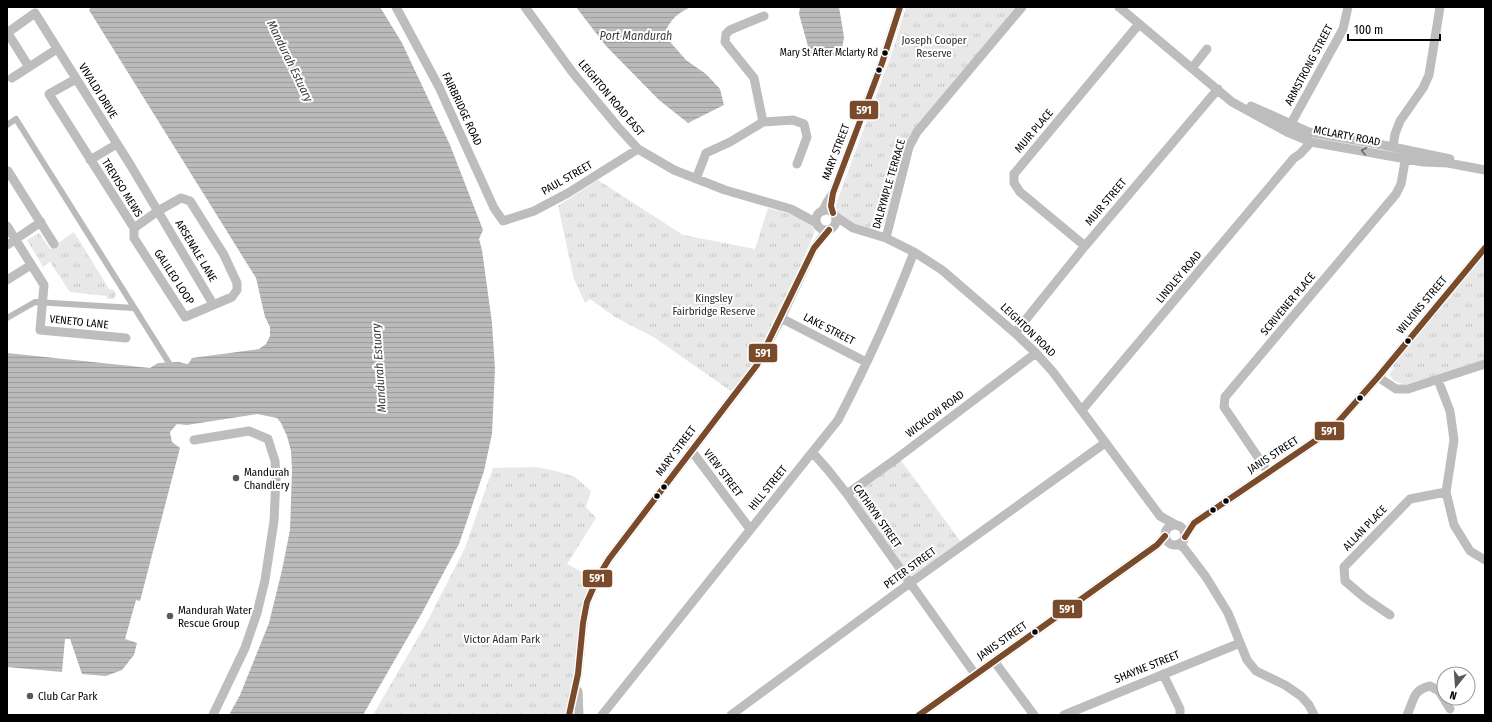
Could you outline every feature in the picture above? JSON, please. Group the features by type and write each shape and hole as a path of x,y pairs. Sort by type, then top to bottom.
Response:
{"street":[{"name":"FAIRBRIDGE ROAD","path":"396,7 439,87 494,208 504,221"},
{"name":"LEIGHTON ROAD EAST","path":"525,7 573,73 638,149 674,170 725,190 791,209 821,211"},
{"name":"MARY STREET","path":"814,248 816,216 833,193 882,63 900,7"},
{"name":"DALRYMPLE TERRACE","path":"886,238 909,147 917,132 1022,7"},
{"name":"MCLARTY ROAD","path":"1119,7 1232,102 1289,128 1307,138 1386,155 1406,154 1485,165"},
{"name":"ARMSTRONG STREET","path":"1289,128 1343,29 1348,7"},
{"path":"1386,155 1393,126 1400,121 1423,88 1429,75 1440,7"},
{"name":"VIVALDI DRIVE","path":"7,32 35,13 158,211"},
{"path":"763,122 754,78 725,42 726,34 730,30 764,16"},
{"name":"MUIR PLACE","path":"1085,246 1020,192 1014,183 1014,174 1139,24"},
{"path":"7,32 29,67"},
{"path":"12,78 58,49"},
{"path":"1192,68 1207,49"},
{"name":"TREVISO MEWS","path":"76,79 49,94 134,228"},
{"name":"MUIR STREET","path":"1015,333 1085,246 1218,89"},
{"path":"696,179 706,153 730,142 763,122 793,120 804,124 808,137 797,164"},
{"name":"MCLARTY ROAD","path":"1307,138 1388,146 1406,154 1485,170"},
{"name":"LINDLEY ROAD","path":"1082,410 1294,158 1300,154 1307,138"},
{"name":"TREVISO MEWS","path":"90,160 117,144"},
{"name":"PAUL STREET","path":"504,221 534,211 568,193 638,149"},
{"name":"SCRIVENER PLACE","path":"1268,472 1224,407 1225,397 1396,194 1401,184 1406,154"},
{"path":"7,171 54,244"},
{"name":"MARY STREET","path":"570,715 578,674 584,615 591,592 598,577 609,559 757,365 814,248 836,223 831,206 833,193"},
{"name":"GALILEO LOOP","path":"181,198 190,201 224,255 238,283 237,290 232,296 186,317 134,238 134,228 158,211 181,198"},
{"name":"LEIGHTON ROAD EAST","path":"791,209 816,223"},
{"path":"821,211 828,210 834,215"},
{"name":"ARSENALE LANE","path":"158,211 213,304"},
{"name":"LEIGHTON ROAD","path":"834,215 853,228 886,238 914,252 942,270 1015,333 1053,372 1082,410 1105,444 1160,516 1178,526"},
{"path":"7,244 40,222"},
{"path":"816,223 822,230 830,229"},
{"name":"VENETO LANE","path":"7,226 44,284 40,330 126,338"},
{"name":"LEIGHTON ROAD","path":"830,229 853,228"},
{"name":"WILKINS STREET","path":"1378,377 1485,248"},
{"name":"HILL STREET","path":"602,715 838,420 892,307 914,252"},
{"path":"7,280 31,265"},
{"name":"LAKE STREET","path":"781,318 866,362"},
{"name":"WICKLOW ROAD","path":"847,494 896,459 1036,353"},
{"path":"1378,377 1396,389 1408,389 1485,364"},
{"name":"JANIS STREET","path":"1178,526 1194,523 1328,433 1378,377"},
{"path":"1438,380 1450,411 1454,440 1446,492 1454,525 1470,551 1485,560"},
{"path":"194,440 249,431 268,439 275,461 276,477 274,521 265,580 257,613 245,648 212,715"},
{"name":"PETER STREET","path":"730,715 910,583 1105,444"},
{"name":"VIEW STREET","path":"692,450 750,529"},
{"name":"CATHRYN STREET","path":"813,453 847,494 975,674"},
{"name":"ALLAN PLACE","path":"1390,615 1365,598 1345,581 1344,567 1410,499 1446,492"},
{"name":"LEIGHTON ROAD","path":"1160,516 1166,537"},
{"name":"JANIS STREET","path":"1183,542 1194,523"},
{"path":"1183,542 1172,544 1166,537 1169,527 1178,526 1184,530 1183,542 1228,613 1247,660 1256,671 1284,685 1301,696 1309,705 1314,715"},
{"name":"JANIS STREET","path":"918,715 1158,545 1166,537"},
{"name":"SHAYNE STREET","path":"1064,715 1240,643"},
{"path":"1245,653 1258,668 1285,681 1303,693 1315,708 1317,715"},
{"path":"994,661 1034,715"},
{"name":"MARY STREET","path":"578,674 579,715"},
{"path":"1163,674 1180,709 1180,715"},
{"path":"1407,715 1415,694 1421,688 1430,686 1439,691 1450,709"}],"green space":[{"name":"Joseph Cooper Reserve","path":"906,7 1017,7 905,150 885,221 882,227 875,231 844,222 836,213 836,204 893,50"},
{"name":"Kingsley Fairbridge Reserve","path":"598,180 683,235 755,249 768,208 794,215 812,225 814,234 767,338 745,375 732,392 655,338 615,317 590,299 585,303 574,279 558,206"},
{"path":"74,232 109,289 114,290 116,294 114,299 108,299 106,296 70,292 50,262 43,267 27,240 39,233 50,249"},
{"path":"1485,254 1485,360 1409,384 1395,381 1389,374 1393,369 1393,365"},
{"path":"900,459 961,542 913,575 908,574 855,500 856,493"},
{"name":"Victor Adam Park","path":"536,467 575,477 591,491 586,507 596,518 567,564 584,573 590,581 580,620 572,689 566,715 373,715 427,622 465,548 493,468"}],"water":[{"name":"Mandurah Estuary","path":"91,7 380,7 402,43 450,145 483,230 479,239 482,250 492,323 495,369 492,434 484,471 459,544 423,611 363,715 229,715 240,695 269,623 290,530 292,470 291,451 287,436 277,418 257,414 187,425 177,424 170,432 172,442 180,448 140,601 136,600 125,639 137,643 134,655 122,670 106,676 82,674 70,639 65,639 62,672 7,667 7,353 150,368 158,363 179,362 187,364 192,358 259,349 266,344 270,336 270,327 265,317 256,278 89,10"},
{"name":"Port Mandurah","path":"576,7 691,7 681,12 674,18 664,35 686,60 706,74 720,89 724,105 688,123 659,100 606,46"},
{"path":"800,7 839,7 844,37 841,55 811,57 799,14"}],"waterway":[{"path":"7,125 16,119 169,363"},
{"path":"7,318 35,302 134,308"}],"transit line":[{"name":"591","path":"833,213 831,206 833,193 882,63 900,7"},
{"name":"591","path":"569,715 578,674 583,623 587,602 598,577 609,559 757,365 814,248 829,230"},
{"name":"591","path":"1185,537 1194,523 1331,430 1378,377 1485,248"},
{"name":"591","path":"919,715 1157,545 1165,536"}],"place":[{"name":"Mary St After Mclarty Rd","path":"885,53"},
{"name":"Mandurah Chandlery","path":"236,478"},
{"name":"Mandurah Water Rescue Group","path":"170,616"},
{"name":"Club Car Park","path":"30,696"}]}
